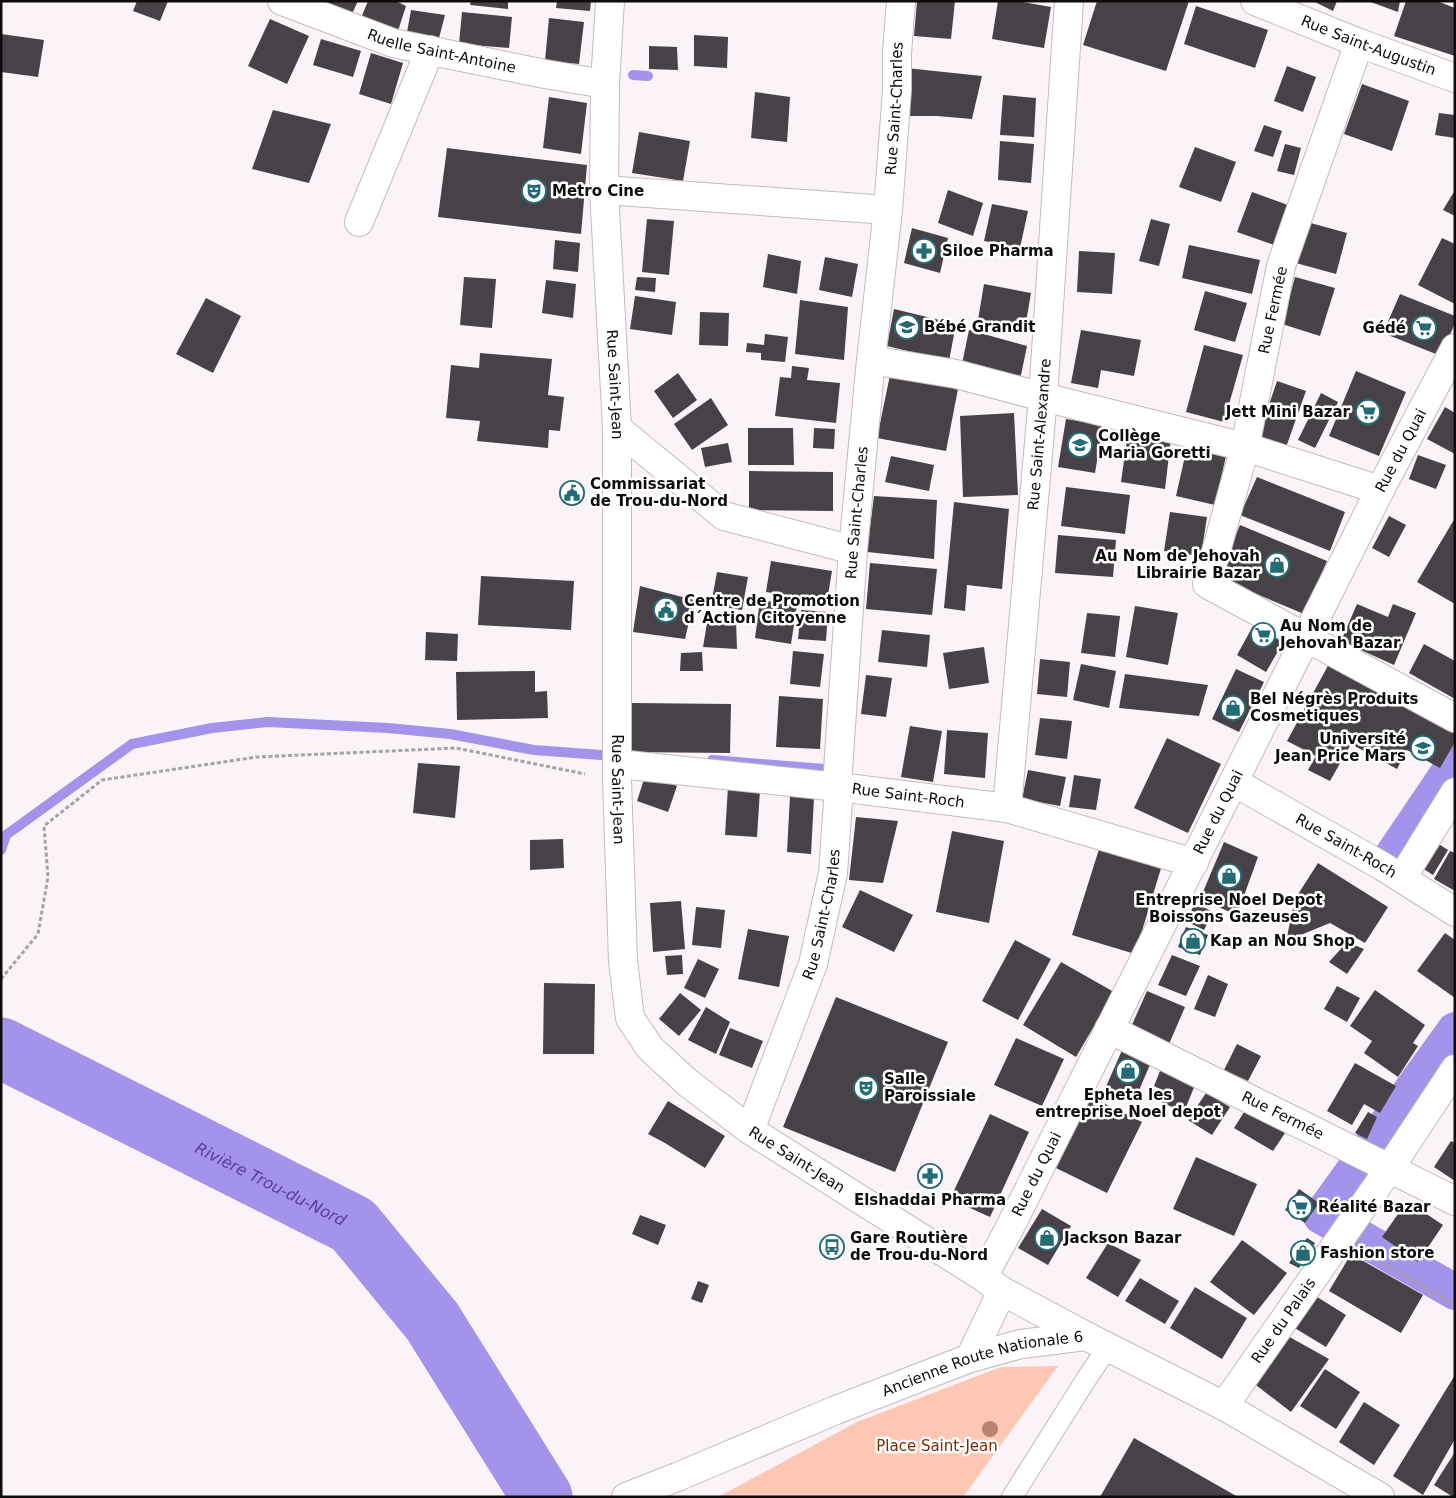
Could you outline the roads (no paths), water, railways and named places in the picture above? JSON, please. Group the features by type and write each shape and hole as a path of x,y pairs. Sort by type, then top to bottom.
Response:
{"street":[{"name":"Ruelle Saint-Antoine","path":"282,1 393,43 545,74 605,84"},
{"name":"Rue Saint-Jean","path":"610,1 605,84 604,190 618,428 618,772 623,962 630,1018 650,1048 688,1083 750,1130 992,1284 1097,1341"},
{"name":"Rue Saint-Charles","path":"750,1130 813,964 833,873 853,550 871,360 888,210 897,90 897,52 901,1"},
{"name":"Rue Saint-Alexandre","path":"1007,808 1043,397 1069,1"},
{"name":"Rue Saint-Augustin","path":"1255,1 1359,43 1455,78"},
{"name":"Rue Fermée","path":"1306,638 1207,584 1245,447 1281,266 1359,43"},
{"path":"359,222 430,50"},
{"path":"604,190 888,210"},
{"name":"Rue du Quai","path":"970,1358 1007,1233 1380,490 1455,348"},
{"path":"871,360 956,374 1245,447 1380,490"},
{"path":"618,428 724,516 853,550"},
{"path":"1306,638 1455,718"},
{"name":"Rue Saint-Roch","path":"618,772 839,787 1007,808 1194,863"},
{"name":"Rue Saint-Roch","path":"1234,782 1402,878 1455,912"},
{"path":"1402,878 1455,792"},
{"name":"Rue Fermée","path":"1109,1029 1455,1202"},
{"name":"Rue du Palais","path":"1224,1406 1455,1069"},
{"name":"Ancienne Route Nationale 6","path":"626,1497 836,1410 970,1358 1021,1344 1097,1341 1224,1406 1380,1497"}],"lane":[{"path":"1012,1497 1087,1378 1097,1341"}],"waterway":[{"path":"633,75 648,76"},
{"path":"1,850 6,835 132,744 212,728 268,722 388,728 450,734 534,750 601,755"},
{"path":"712,760 837,770"},
{"path":"1395,858 1392,856 1455,763"},
{"path":"1368,1150 1455,1030"},
{"name":"Rivière Trou-du-Nord","path":"1,1048 353,1225 432,1321 542,1497"},
{"path":"1330,1221 1321,1216 1357,1166"},
{"path":"1361,1238 1455,1292"}],"place":[{"name":"Metro Cine","path":"534,191"},
{"name":"Siloe Pharma","path":"924,251"},
{"name":"Bébé Grandit","path":"907,327"},
{"name":"Gédé","path":"1424,328"},
{"name":"Jett Mini Bazar","path":"1368,412"},
{"name":"Collège Maria Goretti","path":"1080,445"},
{"name":"Commissariat de Trou-du-Nord","path":"572,493"},
{"name":"Au Nom de Jehovah Librairie Bazar","path":"1277,565"},
{"name":"Centre de Promotion d´Action Citoyenne","path":"666,610"},
{"name":"Au Nom de Jehovah Bazar","path":"1263,635"},
{"name":"Bel Négrès Produits Cosmetiques","path":"1233,708"},
{"name":"Université Jean Price Mars","path":"1423,748"},
{"name":"Entreprise Noel Depot Boissons Gazeuses","path":"1229,876"},
{"name":"Kap an Nou Shop","path":"1193,941"},
{"name":"Epheta les entreprise Noel depot","path":"1128,1071"},
{"name":"Salle Paroissiale","path":"866,1088"},
{"name":"Elshaddai Pharma","path":"930,1176"},
{"name":"Réalité Bazar","path":"1300,1207"},
{"name":"Jackson Bazar","path":"1047,1238"},
{"name":"Gare Routière de Trou-du-Nord","path":"832,1247"},
{"name":"Fashion store","path":"1303,1253"}],"park label":[{"name":"Place Saint-Jean","path":"937,1446"}]}
